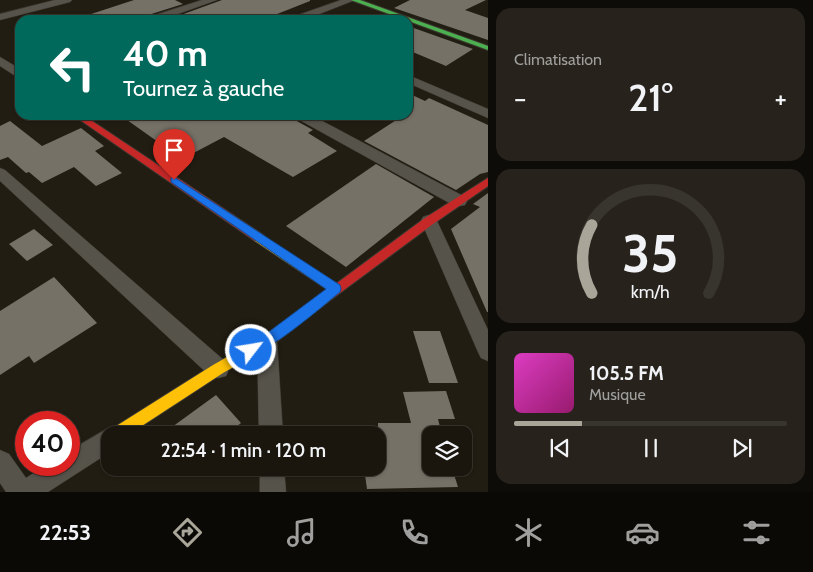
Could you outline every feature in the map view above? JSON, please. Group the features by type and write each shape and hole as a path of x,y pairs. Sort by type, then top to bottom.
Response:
{"street":[{"path":"0,17 67,0"},
{"path":"166,15 212,0"},
{"path":"308,15 350,0"},
{"path":"354,0 396,15"},
{"path":"413,21 488,48"},
{"path":"4,63 15,71"},
{"path":"413,80 488,114"},
{"path":"84,120 335,289"},
{"path":"310,120 458,201"},
{"path":"0,173 218,368"},
{"path":"129,426 218,368 267,341 335,289 488,181"},
{"path":"429,221 488,352"},
{"path":"267,341 271,426"},
{"path":"80,457 101,444"},
{"path":"0,462 21,492"},
{"path":"26,492 51,476"},
{"path":"272,476 273,492"}],"building":[{"path":"134,0 175,0 183,4 148,15 88,15"},
{"path":"222,0 310,0 275,15 181,15"},
{"path":"410,0 486,0 465,10 488,18 488,40 394,8"},
{"path":"413,28 473,49 446,66 413,52"},
{"path":"413,95 425,101 429,98 488,125 488,172 480,174 456,190 364,141 396,120 413,120"},
{"path":"127,120 295,120 313,130 308,133 337,151 293,177 224,137 182,159"},
{"path":"10,121 42,146 81,128 104,146 95,151 122,173 96,186 74,167 42,183 29,172 26,173 8,157 0,160 0,126"},
{"path":"376,164 434,197 346,267 286,226"},
{"path":"488,193 487,312 451,229 480,207 473,204"},
{"path":"34,229 53,245 27,261 9,244"},
{"path":"54,277 97,323 34,363 29,356 0,375 0,311"},
{"path":"413,331 440,331 458,383 429,383"},
{"path":"446,391 455,419 438,419 440,426 422,426 422,476 455,476 458,487 367,489 365,476 386,476 386,426 378,426 378,423 411,423 403,392"},
{"path":"216,395 241,423 237,426 173,426"}],"traffic: fast":[{"path":"354,0 396,15"},
{"path":"413,21 488,48"}],"traffic: slow":[{"path":"259,238 335,289"},
{"path":"129,426 218,369 267,341 325,298"}],"traffic: jam":[{"path":"84,120 259,238"},
{"path":"325,298 429,221 488,181"}],"route":[{"path":"174,180 335,289 267,341 251,350"}]}
